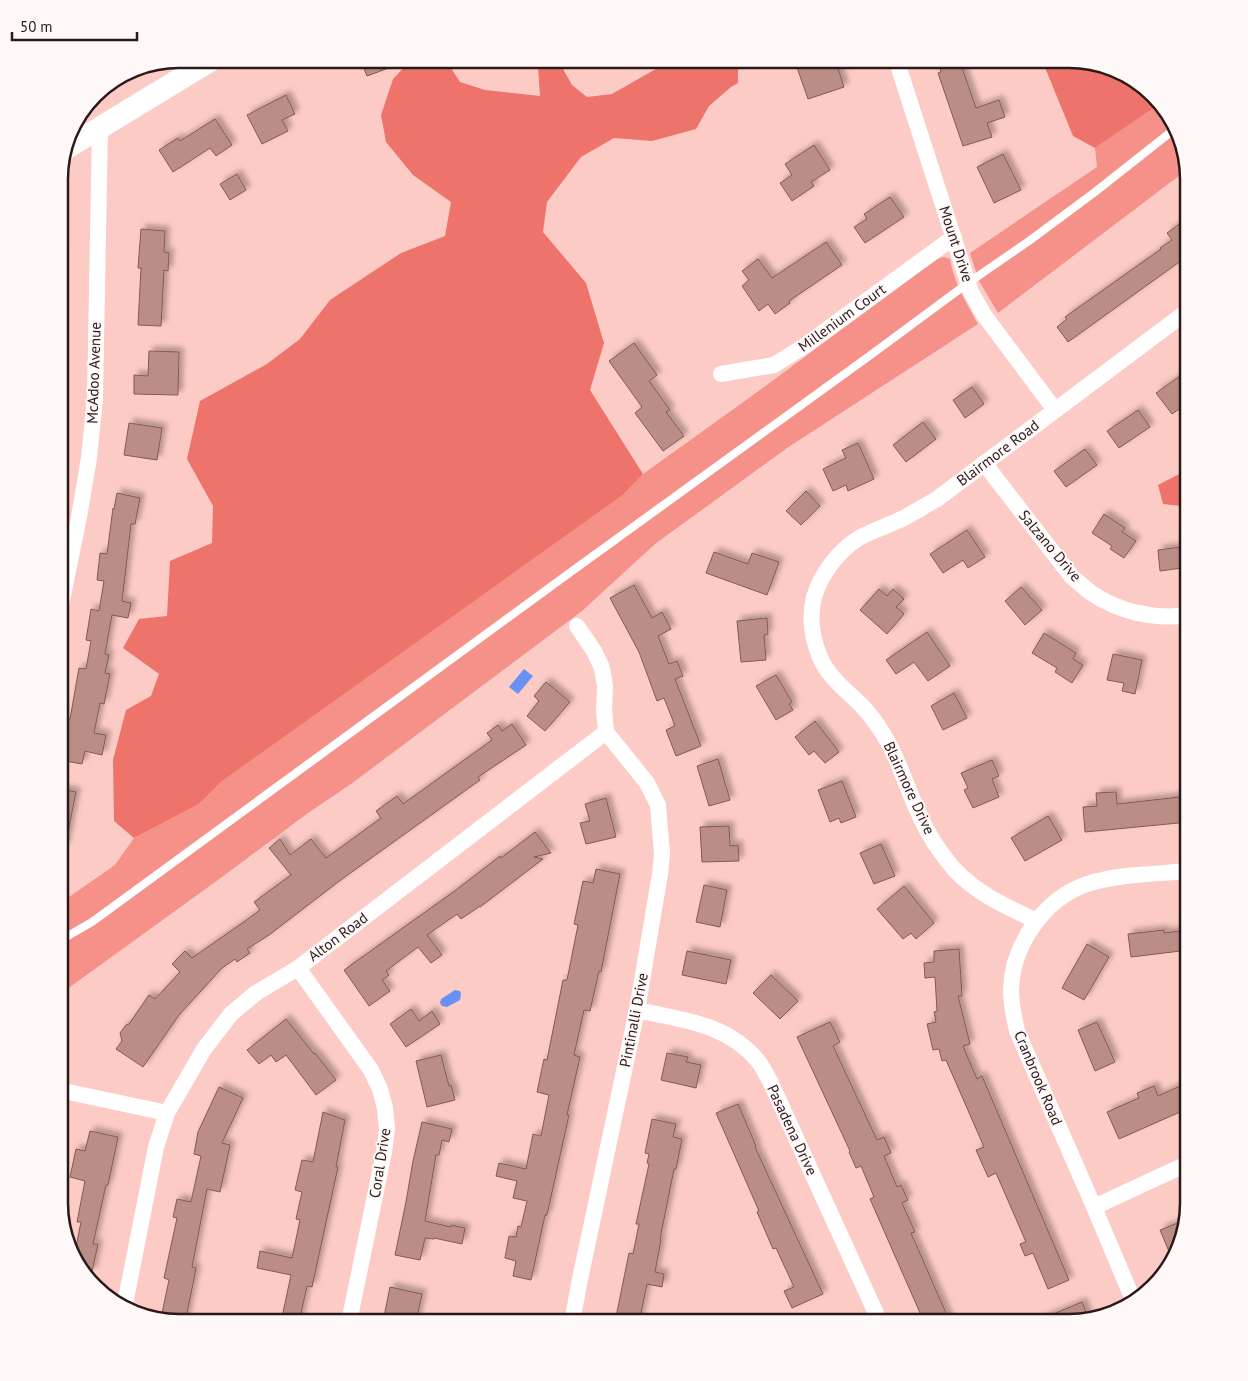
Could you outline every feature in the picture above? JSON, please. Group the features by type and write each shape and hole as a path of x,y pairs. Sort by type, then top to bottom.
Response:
{"main road":[{"path":"73,144 197,68"}],"street":[{"name":"Mount Drive","path":"899,68 972,292 984,316 1055,410"},
{"name":"McAdoo Avenue","path":"68,571 89,458 95,398 100,127"},
{"name":"Millenium Court","path":"721,374 774,365 803,347 954,237"},
{"name":"Blairmore Road","path":"814,598 832,563 844,550 860,538 904,518 937,499 1180,317"},
{"name":"Salzano Drive","path":"984,463 1072,577 1090,592 1108,603 1133,612 1162,616 1180,615"},
{"name":"Blairmore Drive","path":"814,598 811,620 814,640 820,658 842,688 862,706 893,750 927,831 940,852 976,889 988,897 1037,921"},
{"path":"577,626 594,651 602,668 605,686 604,710 606,732"},
{"name":"Alton Road","path":"126,1300 156,1147 168,1113 204,1049 231,1014 256,993 298,968 606,732"},
{"name":"Pintinalli Drive","path":"573,1314 637,1010 662,854 658,805 647,783 606,732"},
{"name":"Cranbrook Road","path":"1131,1295 1017,1031 1012,1011 1011,989 1014,966 1023,943 1037,921 1048,909 1066,895 1086,885 1107,879 1180,872"},
{"name":"Coral Drive","path":"298,968 371,1070 380,1089 385,1108 387,1129 384,1152 351,1314"},
{"name":"Pasadena Drive","path":"637,1010 710,1027 730,1036 747,1048 760,1063 770,1081 875,1314"},
{"path":"68,1092 168,1113"},
{"path":"1094,1207 1180,1167"}],"lane":[{"path":"68,936 92,922 521,608 1096,192 1170,132"}],"shaded area":[{"path":"403,68 451,68 460,82 485,90 540,96 538,68 562,68 572,85 587,97 612,94 659,68 738,68 738,83 709,106 696,129 652,141 614,138 581,157 547,202 543,232 586,283 604,343 590,390 643,474 623,495 221,782 199,804 134,838 114,821 113,760 126,710 151,696 159,674 123,648 139,619 167,616 170,561 212,543 213,506 187,459 200,401 267,364 300,339 330,300 401,253 445,236 451,202 413,175 386,142 381,115 393,79"},
{"path":"1046,68 1084,68 1098,71 1125,82 1143,95 1155,107 1095,148 1073,136"},
{"path":"1155,107 1166,123 1175,143 1180,164 1180,175 998,313 979,281 970,253 1097,167 1095,148"},
{"path":"944,257 950,259 957,285 978,324 787,448 655,544 582,611 351,784 308,813 68,988 68,898 115,865 134,838 199,804 221,782 623,495 643,474 937,259"},
{"path":"1180,474 1180,506 1163,504 1158,485"}],"water":[{"path":"524,669 533,676 518,694 509,687"},
{"path":"455,990 460,991 460,1000 447,1007 442,1006 440,1003 441,999"}],"building":[{"path":"364,68 388,68 367,76"},
{"path":"797,68 838,68 844,87 808,99"},
{"path":"940,68 962,68 976,108 999,100 1005,117 987,123 992,137 963,146 938,73 941,72"},
{"path":"286,95 295,114 282,120 288,131 262,144 247,115"},
{"path":"215,119 232,145 216,156 210,148 173,172 159,150 178,138 180,141"},
{"path":"814,145 830,170 811,182 814,186 792,201 780,183 792,175 785,164"},
{"path":"1003,154 1021,190 994,203 977,167"},
{"path":"237,174 246,190 230,200 220,184"},
{"path":"890,197 904,217 865,243 854,227 867,219 864,214"},
{"path":"1180,224 1180,261 1068,342 1057,327 1067,319 1065,317 1172,240 1167,233"},
{"path":"141,229 165,231 164,252 169,253 168,271 164,270 161,326 138,325 141,268 138,268"},
{"path":"826,242 842,265 789,301 790,303 775,314 768,304 759,311 742,286 749,280 742,271 758,259 772,278"},
{"path":"634,343 657,375 649,381 670,410 666,412 684,436 663,451 635,413 642,407 609,361"},
{"path":"149,351 179,352 178,395 134,394 134,375 148,376"},
{"path":"1180,376 1180,408 1172,414 1156,393"},
{"path":"972,387 984,404 965,418 953,400"},
{"path":"1138,410 1150,427 1119,448 1107,431"},
{"path":"923,422 936,439 906,462 893,445"},
{"path":"129,423 162,428 157,460 124,455"},
{"path":"858,443 874,479 848,491 846,485 833,491 823,469 846,458 842,450"},
{"path":"1085,449 1097,465 1066,487 1054,471"},
{"path":"806,491 820,506 801,525 786,511"},
{"path":"117,493 140,498 135,524 131,524 122,601 131,603 128,618 112,615 105,654 109,655 105,673 110,674 104,704 100,703 94,733 106,735 102,755 85,751 82,764 68,761 68,719 70,719 79,668 86,669 91,641 86,640 91,609 99,611 104,581 97,580 100,553 107,554"},
{"path":"1104,514 1125,528 1122,532 1136,541 1124,558 1110,549 1112,546 1092,533"},
{"path":"967,530 985,557 968,568 963,560 943,573 930,554"},
{"path":"1180,547 1180,568 1160,571 1158,550"},
{"path":"714,552 748,564 752,553 779,562 767,595 706,573"},
{"path":"634,585 652,618 662,612 671,629 658,636 669,664 677,661 683,676 675,679 701,746 676,756 666,730 675,726 664,698 657,701 639,652 610,598"},
{"path":"1021,587 1042,610 1025,625 1005,601"},
{"path":"879,589 887,596 893,589 904,599 896,607 904,614 887,634 860,610"},
{"path":"767,618 768,634 764,635 766,660 741,662 737,621"},
{"path":"927,632 950,666 928,681 914,662 896,674 886,660"},
{"path":"1044,633 1076,653 1073,659 1083,665 1072,683 1055,672 1057,668 1032,653"},
{"path":"1113,654 1142,660 1135,694 1122,691 1124,683 1107,680"},
{"path":"776,675 792,702 789,704 793,710 776,720 756,686"},
{"path":"546,682 570,702 545,731 527,716 539,701 534,696"},
{"path":"954,693 967,718 943,730 931,706"},
{"path":"815,721 839,752 825,763 814,751 809,755 795,737"},
{"path":"512,724 526,745 478,777 480,780 342,879 269,935 247,949 250,953 237,962 235,959 222,968 179,1015 143,1067 116,1049 122,1041 120,1033 129,1024 149,995 155,999 180,972 172,964 185,951 192,958 248,919 260,910 254,902 291,875 269,848 280,839 290,855 311,839 326,858 381,818 376,811 397,796 403,804 492,740 487,733 498,725 502,731"},
{"path":"718,759 730,800 709,806 697,766"},
{"path":"992,760 999,776 992,779 999,797 973,808 964,790 968,788 961,773"},
{"path":"842,781 856,817 841,823 839,818 830,822 818,790"},
{"path":"68,791 76,792 68,832"},
{"path":"1116,792 1117,804 1180,797 1180,823 1085,832 1083,807 1097,806 1096,793"},
{"path":"606,798 616,837 586,844 580,823 590,821 585,804"},
{"path":"1048,816 1062,840 1025,861 1011,838"},
{"path":"729,826 730,846 738,845 739,861 702,862 700,827"},
{"path":"535,832 551,853 534,857 543,859 480,907 461,919 457,914 427,935 442,955 431,963 418,947 386,971 389,975 382,980 390,991 369,1006 344,970"},
{"path":"881,844 895,876 874,884 860,853"},
{"path":"596,869 620,874 601,972 599,971 590,1011 584,1010 574,1055 580,1057 567,1115 569,1115 531,1280 513,1276 516,1261 505,1258 509,1236 516,1237 518,1226 521,1227 527,1201 513,1198 517,1181 496,1176 499,1163 526,1169 533,1134 541,1136 549,1095 537,1092 544,1059 547,1060 563,980 567,980 578,925 574,924 583,881 593,883"},
{"path":"704,885 727,890 720,927 696,922"},
{"path":"904,886 934,923 916,939 911,933 903,939 877,909"},
{"path":"1164,930 1164,933 1180,931 1180,951 1131,957 1128,934"},
{"path":"1087,944 1109,957 1084,1000 1062,988"},
{"path":"959,949 962,996 958,996 970,1044 963,1046 977,1079 982,1076 1069,1280 1048,1289 1033,1253 1025,1256 1020,1244 1026,1242 996,1173 988,1177 976,1150 984,1147 946,1060 942,1061 939,1049 933,1050 927,1024 936,1022 934,1012 937,1011 935,977 925,978 924,963 934,962 934,951"},
{"path":"687,951 731,960 726,984 682,975"},
{"path":"771,975 798,1001 780,1019 753,993"},
{"path":"411,1009 419,1021 432,1011 440,1024 406,1047 390,1024"},
{"path":"286,1019 336,1080 316,1095 286,1055 276,1062 271,1055 259,1064 247,1050"},
{"path":"830,1022 840,1042 833,1046 877,1140 884,1137 891,1153 884,1156 897,1187 901,1185 908,1200 902,1203 915,1232 911,1233 946,1314 920,1314 870,1199 874,1197 861,1166 856,1168 850,1151 797,1037"},
{"path":"1097,1022 1115,1062 1095,1071 1078,1030"},
{"path":"667,1053 688,1057 686,1062 701,1065 696,1088 661,1080"},
{"path":"441,1055 449,1086 451,1085 455,1100 427,1107 416,1061"},
{"path":"1154,1086 1158,1096 1180,1086 1180,1112 1119,1139 1107,1112 1139,1098 1137,1093"},
{"path":"219,1087 243,1098 222,1143 230,1145 220,1192 207,1189 192,1267 196,1268 187,1314 164,1313 162,1313 169,1280 164,1278 177,1218 173,1217 177,1199 191,1202 201,1156 194,1154 198,1132"},
{"path":"738,1104 755,1147 823,1294 792,1308 784,1291 794,1287 776,1248 773,1249 757,1212 759,1211 716,1113"},
{"path":"323,1112 345,1120 336,1167 338,1167 312,1287 307,1286 301,1314 283,1314 291,1275 257,1268 260,1251 292,1258 300,1220 296,1219 302,1192 295,1190 302,1160 313,1162"},
{"path":"652,1119 676,1124 673,1137 682,1139 676,1169 674,1169 655,1272 664,1274 662,1287 647,1284 641,1314 617,1314 629,1253 633,1254 639,1224 636,1224 649,1164 647,1163 649,1154 645,1153"},
{"path":"422,1122 452,1129 449,1142 442,1140 439,1155 436,1155 425,1221 465,1228 462,1244 425,1238 420,1260 395,1255"},
{"path":"90,1131 118,1137 93,1244 98,1244 92,1272 76,1246 81,1222 77,1222 85,1181 70,1177 76,1149 85,1151"},
{"path":"1178,1223 1175,1238 1169,1251 1160,1230"},
{"path":"390,1287 422,1294 418,1314 385,1314"},
{"path":"1082,1302 1086,1312 1069,1314 1053,1314"}]}
